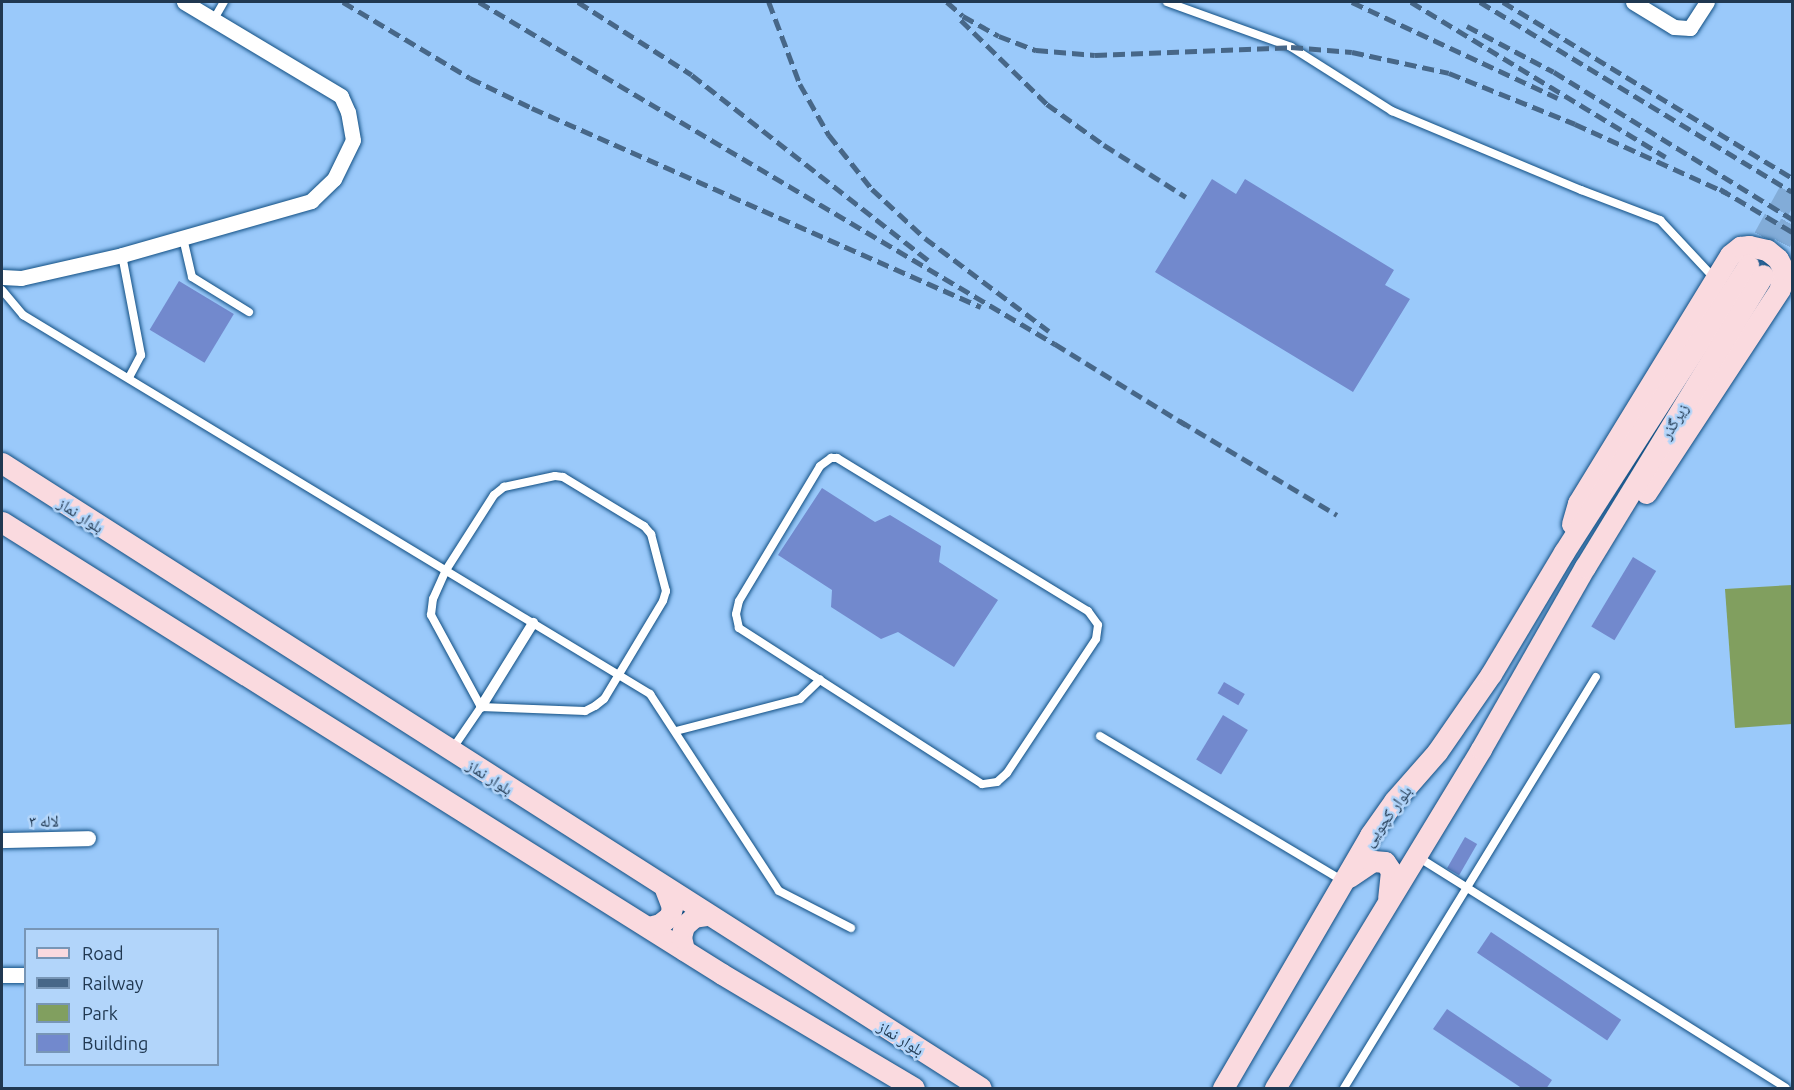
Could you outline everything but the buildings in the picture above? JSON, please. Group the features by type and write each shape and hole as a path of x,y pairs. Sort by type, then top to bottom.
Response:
{"main road":[{"path":"1275,1089 1416,856 1585,567 1618,536 1780,289 1783,269 1778,259 1767,250 1749,246 1740,247 1730,255 1578,503 1564,552"},
{"name":"زیرگذر","path":"1564,552 1755,270 1585,567"},
{"name":"بلوار نماز","path":"2,463 981,1089"},
{"path":"2,522 684,950 914,1089"},
{"name":"بلوار کچویی","path":"1223,1089 1376,827 1437,752 1491,674 1564,552"},
{"path":"1343,881 1373,861 1384,862 1391,871 1387,902"},
{"path":"649,927 660,924 670,916 672,907 665,889"},
{"path":"684,950 681,938 684,926 694,917 706,915"}],"street":[{"path":"2,277 21,279 122,255 311,201 334,179 353,140 348,112 341,96 184,2"},
{"path":"1633,2 1674,27 1690,28 1707,2"},
{"path":"481,707 533,623"},
{"name":"لاله ۳","path":"2,840 88,838"},
{"path":"2,975 24,975"}],"lane":[{"path":"214,19 224,2"},
{"path":"1167,2 1291,47 1392,111 1581,190 1660,219 1715,280"},
{"path":"183,238 192,277 249,312"},
{"path":"122,255 141,355 129,378"},
{"path":"2,290 23,315 650,694 779,891 851,928"},
{"path":"831,458 837,458 1088,611 1098,625 1096,639 1007,772 997,782 982,784 820,680 739,627 736,614 739,601 820,466 831,458"},
{"path":"555,476 563,477 644,526 651,534 666,591 663,601 604,699 585,711 481,707 430,615 433,598 446,570 494,495 504,487 555,476"},
{"path":"1344,1089 1596,677"},
{"path":"676,731 800,699 820,680"},
{"path":"450,751 481,707"},
{"path":"1100,736 1343,881"},
{"path":"1416,856 1786,1089"}],"green space":[{"path":"1792,585 1792,724 1735,728 1725,589"}],"tunnel":[{"path":"1749,264 1792,186"},
{"path":"1766,269 1792,220"}],"railway":[{"path":"343,2 470,78 532,108 981,307"},
{"path":"479,2 1055,344 1186,425"},
{"path":"578,2 692,75 928,260"},
{"path":"769,2 800,84 829,135 872,189 925,238 1049,331"},
{"path":"947,2 963,16 999,36 1036,50 1095,55 1291,47 1352,52 1449,73 1575,124 1727,193"},
{"path":"1352,2 1558,98"},
{"path":"1411,2 1666,157"},
{"path":"1480,2 1792,192"},
{"path":"1503,2 1792,178"},
{"path":"961,20 1047,104 1104,145 1186,197"},
{"path":"1467,26 1554,72 1792,219"},
{"path":"1720,189 1792,232"},
{"path":"1180,421 1337,515"}]}
